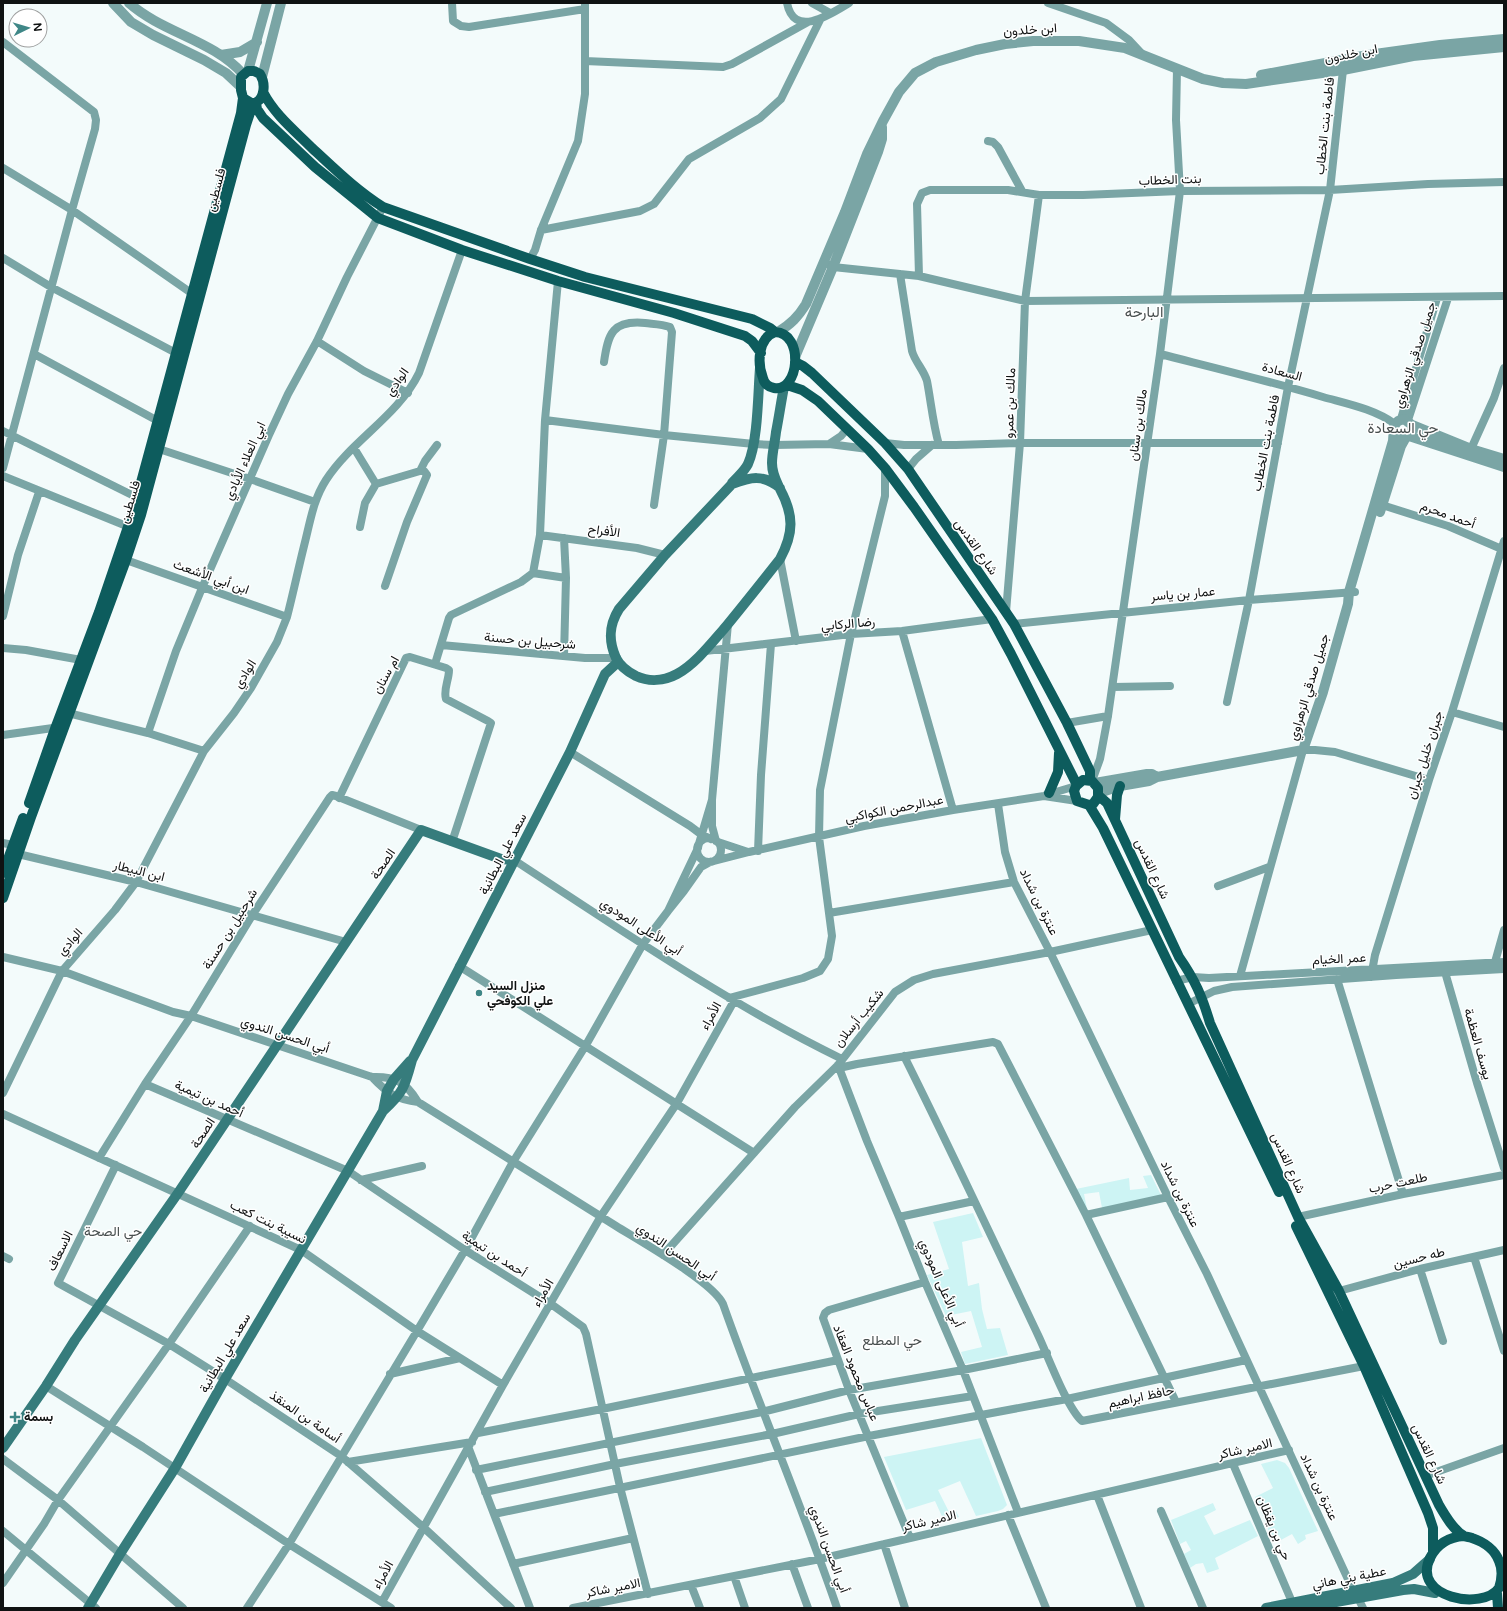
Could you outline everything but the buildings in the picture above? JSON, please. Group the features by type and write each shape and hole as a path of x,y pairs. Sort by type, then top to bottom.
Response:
{"main road":[{"path":"255,104 260,100 263,92 264,86 262,78 257,72 246,73 241,87 243,98 255,104 263,118 315,167 378,218 462,250 558,281 716,326 745,336 752,341 761,353"},
{"path":"263,92 271,106 283,120 348,182 383,207 585,277 752,319 776,332 784,334 793,344 795,360 791,379 785,386 772,462 775,480 780,488 791,519 790,538 780,559 705,651 679,674 668,678 655,680 641,678 630,673 617,660 610,641 614,617 619,609 665,555 743,472 748,463 754,444 763,341 766,337 776,332"},
{"name":"فلسطين","path":"65,712 81,660 129,527 158,421 169,399 241,113 243,98"},
{"name":"فلسطين","path":"3,873 11,847 126,560 159,449 176,353 195,296 246,125 255,104"},
{"path":"246,125 254,119 263,118"},
{"path":"716,326 722,312"},
{"name":"شارع القدس","path":"795,360 808,369 885,443 908,469 1014,624 1067,723 1090,771 1092,781"},
{"path":"760,368 766,384 775,388 785,386 794,387 809,394 818,401 868,448 885,468 992,619 1015,661 1076,785"},
{"path":"732,484 743,480 763,478 773,482 780,488"},
{"name":"سعد علي البطانية","path":"92,1607 120,1554 175,1468 225,1378 383,1111 398,1097 405,1085 412,1060 570,752 605,674 617,660"},
{"path":"1046,794 1058,772 1059,749"},
{"path":"1089,805 1096,801 1099,794 1098,788 1092,781 1082,780 1076,785 1074,791 1077,801 1089,805 1103,828 1364,1366 1428,1513 1434,1536 1431,1556 1426,1573 1428,1580 1435,1593 1441,1598 1462,1607 1472,1608 1482,1605 1490,1600 1501,1585"},
{"path":"1115,821 1116,795 1120,786"},
{"name":"شارع القدس","path":"1099,794 1107,803 1179,957 1193,976 1202,996 1210,1023 1298,1217 1339,1291 1425,1476 1443,1512 1464,1536"},
{"name":"أبي الأعلى المودوي","path":"421,830 501,859 514,860"},
{"name":"الصحة","path":"3,1448 178,1193 421,830"},
{"name":"فلسطين","path":"3,898 11,847"},
{"name":"سعد علي البطانية","path":"383,1111 387,1091 394,1079 412,1060"},
{"path":"1431,1556 1439,1545 1455,1536 1472,1538 1489,1547 1504,1549"},
{"path":"1489,1547 1500,1564 1502,1576 1498,1608"},
{"name":"عطية بني هاني","path":"1266,1608 1292,1602 1356,1594 1403,1580 1413,1574 1431,1556"},
{"path":"1303,1608 1356,1594 1414,1589 1435,1593"}],"street":[{"path":"113,3 125,18 153,36 204,60 226,73 241,87"},
{"path":"125,18 129,3 147,17 221,55 246,73 257,42 267,3"},
{"path":"262,78 281,3"},
{"path":"452,3 453,21 461,26 469,27 585,6 585,94 578,141 541,230 535,250 530,259"},
{"path":"787,3 792,16 798,20 808,22"},
{"path":"812,3 830,13"},
{"path":"585,61 723,67 732,64 808,22 820,20 849,3"},
{"path":"1048,3 1106,23 1129,40 1145,57"},
{"path":"541,230 640,211 654,204 689,159 760,118 781,98 820,20"},
{"name":"ابن خلدون","path":"1203,79 1270,74 1369,59 1440,45 1504,39"},
{"name":"ابن خلدون","path":"776,332 791,324 798,317 806,304 845,212 867,154 883,121 900,92 915,73 936,62 976,50 1005,44 1033,41 1080,41 1125,48 1177,70 1203,79 1223,83 1246,84 1343,70 1369,59 1504,47"},
{"path":"3,42 94,112 96,120 95,129 3,468"},
{"path":"221,55 240,52 257,42"},
{"name":"مالك بن سنان","path":"1092,781 1100,759 1113,687 1160,354 1180,191 1176,115 1177,70"},
{"name":"فاطمة بنت الخطاب","path":"1227,702 1249,600 1288,387 1330,190 1343,70"},
{"path":"795,360 878,152 882,139 883,121"},
{"path":"988,141 993,142 998,147 1022,191"},
{"path":"3,168 72,210 195,296"},
{"name":"بنت الخطاب","path":"919,276 917,208 919,197 922,193 930,190 1008,190 1022,191 1039,195 1083,195 1180,191 1330,190 1428,184 1504,182"},
{"name":"مالك بن عمرو","path":"1006,612 1020,443 1025,301 1039,195"},
{"name":"ابي العلاء الأيادي","path":"148,733 176,651 250,479 285,401 317,341 347,277 383,207"},
{"name":"الوادي","path":"3,1093 62,971 136,882 204,751 234,713 251,688 277,642 287,617 315,502 326,481 338,465 408,393 419,373 462,250"},
{"path":"3,258 51,287 176,353"},
{"path":"823,262 833,267 919,276 1025,301 1308,297 1448,298 1504,296"},
{"path":"900,274 912,351 926,381 936,445"},
{"path":"435,664 451,615 521,582 533,573 540,535 545,420 558,281"},
{"name":"جميل صدقي الزهراوي","path":"1402,424 1437,298"},
{"name":"جميل صدقي الزهراوي","path":"1352,592 1393,441 1402,424 1448,298"},
{"path":"604,362 607,346 615,329 620,325 641,323 665,325 670,327 672,332 664,434 654,504"},
{"path":"317,341 364,371 408,393"},
{"path":"34,354 158,421"},
{"name":"السعادة","path":"1160,354 1288,387 1371,411 1471,449 1504,459"},
{"path":"1471,449 1494,398 1504,368"},
{"path":"545,420 754,444 829,444 868,448"},
{"path":"1402,424 1400,438 1408,437 1504,467"},
{"name":"جميل صدقي الزهراوي","path":"1157,777 1303,750 1323,692 1348,604 1401,446 1413,431 1402,424"},
{"path":"829,444 842,436 847,428"},
{"path":"3,431 138,498"},
{"path":"885,443 904,445 1020,443 1087,444 1148,442 1278,443"},
{"path":"420,471 425,461 437,445"},
{"path":"908,469 916,459 936,445"},
{"path":"354,448 376,484"},
{"path":"159,449 315,502"},
{"path":"731,999 803,978 820,971 828,959 832,936 819,836 820,790 851,634 885,496 885,468"},
{"path":"360,527 365,503 376,484 424,471 427,475 407,522 385,586"},
{"path":"3,476 39,492 129,527"},
{"path":"3,616 18,555 39,492"},
{"name":"أحمد محرم","path":"1382,504 1448,526 1503,547"},
{"name":"الأفراح","path":"540,535 637,548 665,555"},
{"path":"564,538 566,578 564,656"},
{"name":"جبران خليل جبران","path":"1371,973 1429,780 1452,712 1503,547"},
{"path":"780,559 796,641"},
{"name":"ابن أبي الأشعث","path":"126,560 287,617"},
{"path":"533,573 566,578"},
{"name":"عمار بن ياسر","path":"1014,624 1249,600 1352,592"},
{"name":"رضا الركابي","path":"705,651 851,634 902,631 992,619"},
{"path":"715,841 712,826 712,800 727,649 728,624"},
{"path":"902,631 952,810"},
{"path":"758,851 761,775 771,644"},
{"name":"شرحبيل بن حسنة","path":"441,645 617,660"},
{"path":"3,648 26,650 81,660"},
{"name":"ام سنان","path":"339,798 404,661 410,657 435,664 449,670 444,695 446,699 491,723 452,842"},
{"path":"1113,687 1170,686"},
{"path":"65,712 148,733 204,751"},
{"path":"1452,712 1504,727"},
{"path":"1067,723 1108,716"},
{"path":"3,735 59,728"},
{"path":"1240,976 1303,750 1335,752 1429,780"},
{"name":"عبدالرحمن الكواكبي","path":"570,752 690,826 702,835 715,841 749,852"},
{"path":"1092,781 1147,774 1152,774 1157,777 1149,782 1120,786 1099,794"},
{"path":"1046,794 1076,785"},
{"path":"1046,794 1077,801"},
{"name":"عبدالرحمن الكواكبي","path":"712,862 819,836 952,810 998,804 1046,794"},
{"name":"شرحبيل بن حسنة","path":"99,1158 145,1084 191,1016 253,914 328,799 332,795 339,798"},
{"path":"339,798 421,830"},
{"path":"668,910 698,847 712,800"},
{"name":"عنترة بن شداد","path":"998,804 1005,852 1014,882 1050,952 1168,1197 1207,1274 1363,1608"},
{"path":"247,1608 289,1544 417,1331 465,1250 513,1162 586,1046 643,944 701,867 712,862 721,853 720,845 715,841 703,840 698,847"},
{"name":"ابن البيطار","path":"11,847 253,914 346,942"},
{"path":"698,847 701,858 712,862"},
{"name":"أبي الأعلى المودوي","path":"514,860 643,944 731,999 811,1044 840,1064 867,1141 963,1370 1018,1512"},
{"path":"1218,886 1270,867"},
{"path":"829,913 1014,882"},
{"name":"شكيب أرسلان","path":"663,1255 795,1107 840,1064 895,992 914,980 933,974 1050,952 1152,930"},
{"path":"1495,962 1504,930"},
{"name":"أبي الحسن الندوي","path":"3,957 62,971 173,1012 191,1016 372,1077 386,1076 394,1079 411,1090 418,1102 663,1255 708,1286 720,1298 762,1412 781,1455 837,1608"},
{"name":"عمر الخيام","path":"1188,1004 1214,991 1232,987 1337,979 1371,973 1504,962"},
{"path":"459,966 754,1153"},
{"name":"عمر الخيام","path":"1176,981 1193,976 1209,978 1504,969"},
{"name":"يوسف العظمة","path":"1445,972 1477,1083 1504,1168"},
{"path":"1337,979 1403,1194"},
{"name":"الأمراء","path":"382,1602 423,1527 478,1433 503,1385 601,1216 677,1104 731,999"},
{"path":"840,1064 993,1042 998,1044 1086,1215 1176,1402"},
{"name":"حافظ ابراهيم","path":"904,1056 1047,1353 1067,1399 1082,1421 1364,1366"},
{"name":"أبي الحسن الندوي","path":"372,1077 387,1091 405,1101 418,1102"},
{"name":"أحمد بن تيمية","path":"145,1084 348,1171 465,1250 551,1304 583,1327 620,1487 648,1594"},
{"name":"نسيبة بنت كعب","path":"3,1114 301,1250 417,1331 503,1385"},
{"name":"الاسعاف","path":"58,1283 116,1165"},
{"path":"361,1180 422,1166"},
{"name":"طلعت حرب","path":"1298,1217 1403,1194 1504,1175"},
{"path":"1086,1215 1168,1197"},
{"path":"899,1217 974,1201"},
{"path":"3,1583 58,1500 169,1344 250,1226"},
{"name":"طه حسين","path":"1339,1291 1420,1269 1504,1250"},
{"path":"1474,1257 1504,1351"},
{"path":"1420,1269 1443,1341"},
{"name":"عباس محمود العقاد","path":"910,1538 849,1390 823,1320 827,1311 925,1282"},
{"name":"أسامة بن المنقذ","path":"58,1283 169,1344 225,1378 341,1456 423,1527 512,1608"},
{"path":"476,1470 762,1412 849,1390 963,1370 1047,1353"},
{"path":"390,1374 460,1358"},
{"path":"478,1433 838,1360"},
{"path":"494,1514 869,1436 1067,1399 1246,1360"},
{"path":"46,1386 218,1495 289,1544 391,1608"},
{"path":"485,1492 615,1464 772,1434 859,1414 973,1396"},
{"path":"348,1462 470,1446 476,1470 530,1608"},
{"path":"1425,1476 1504,1448"},
{"name":"الامير شاكر","path":"573,1608 820,1559 1289,1450"},
{"path":"3,1459 58,1500 183,1608"},
{"name":"حي بن يقظان","path":"1233,1464 1292,1602"},
{"path":"1097,1495 1141,1608"},
{"path":"1161,1511 1203,1608"},
{"path":"1008,1515 1046,1608"},
{"path":"3,1531 92,1607"},
{"path":"514,1564 633,1538"},
{"path":"884,1544 905,1608"},
{"path":"792,1564 808,1608"},
{"path":"734,1576 745,1608"},
{"path":"691,1585 700,1608"}],"shaded area":[{"path":"1151,1175 1162,1197 1102,1208 1099,1192 1084,1194 1087,1209 1076,1189 1129,1178 1130,1190 1148,1188 1143,1176"},
{"path":"973,1213 983,1237 962,1242 968,1286 979,1283 982,1309 987,1329 1000,1328 1008,1355 965,1364 961,1352 982,1347 971,1311 946,1316 927,1275 949,1269 933,1222"},
{"path":"981,1438 1007,1505 1003,1509 976,1516 960,1481 938,1490 950,1514 956,1511 959,1517 945,1523 935,1501 906,1510 884,1457"},
{"path":"1277,1460 1285,1463 1289,1468 1318,1531 1305,1535 1306,1539 1298,1544 1292,1534 1281,1540 1279,1535 1272,1539 1255,1497 1273,1488 1261,1464"},
{"path":"1213,1503 1216,1510 1204,1516 1214,1535 1250,1520 1258,1536 1215,1558 1219,1569 1207,1573 1203,1563 1196,1564 1190,1568 1184,1554 1191,1550 1186,1541 1180,1544 1171,1520"}],"place":[{"name":"منزل السيد علي الكوفحي","path":"479,993"},
{"name":"بسمة","path":"15,1417"}],"district":[{"name":"البارحة","path":"1144,312"},
{"name":"حي السعادة","path":"1403,428"},
{"name":"حي الصحة","path":"113,1231"},
{"name":"حي المطلع","path":"892,1340"}]}
